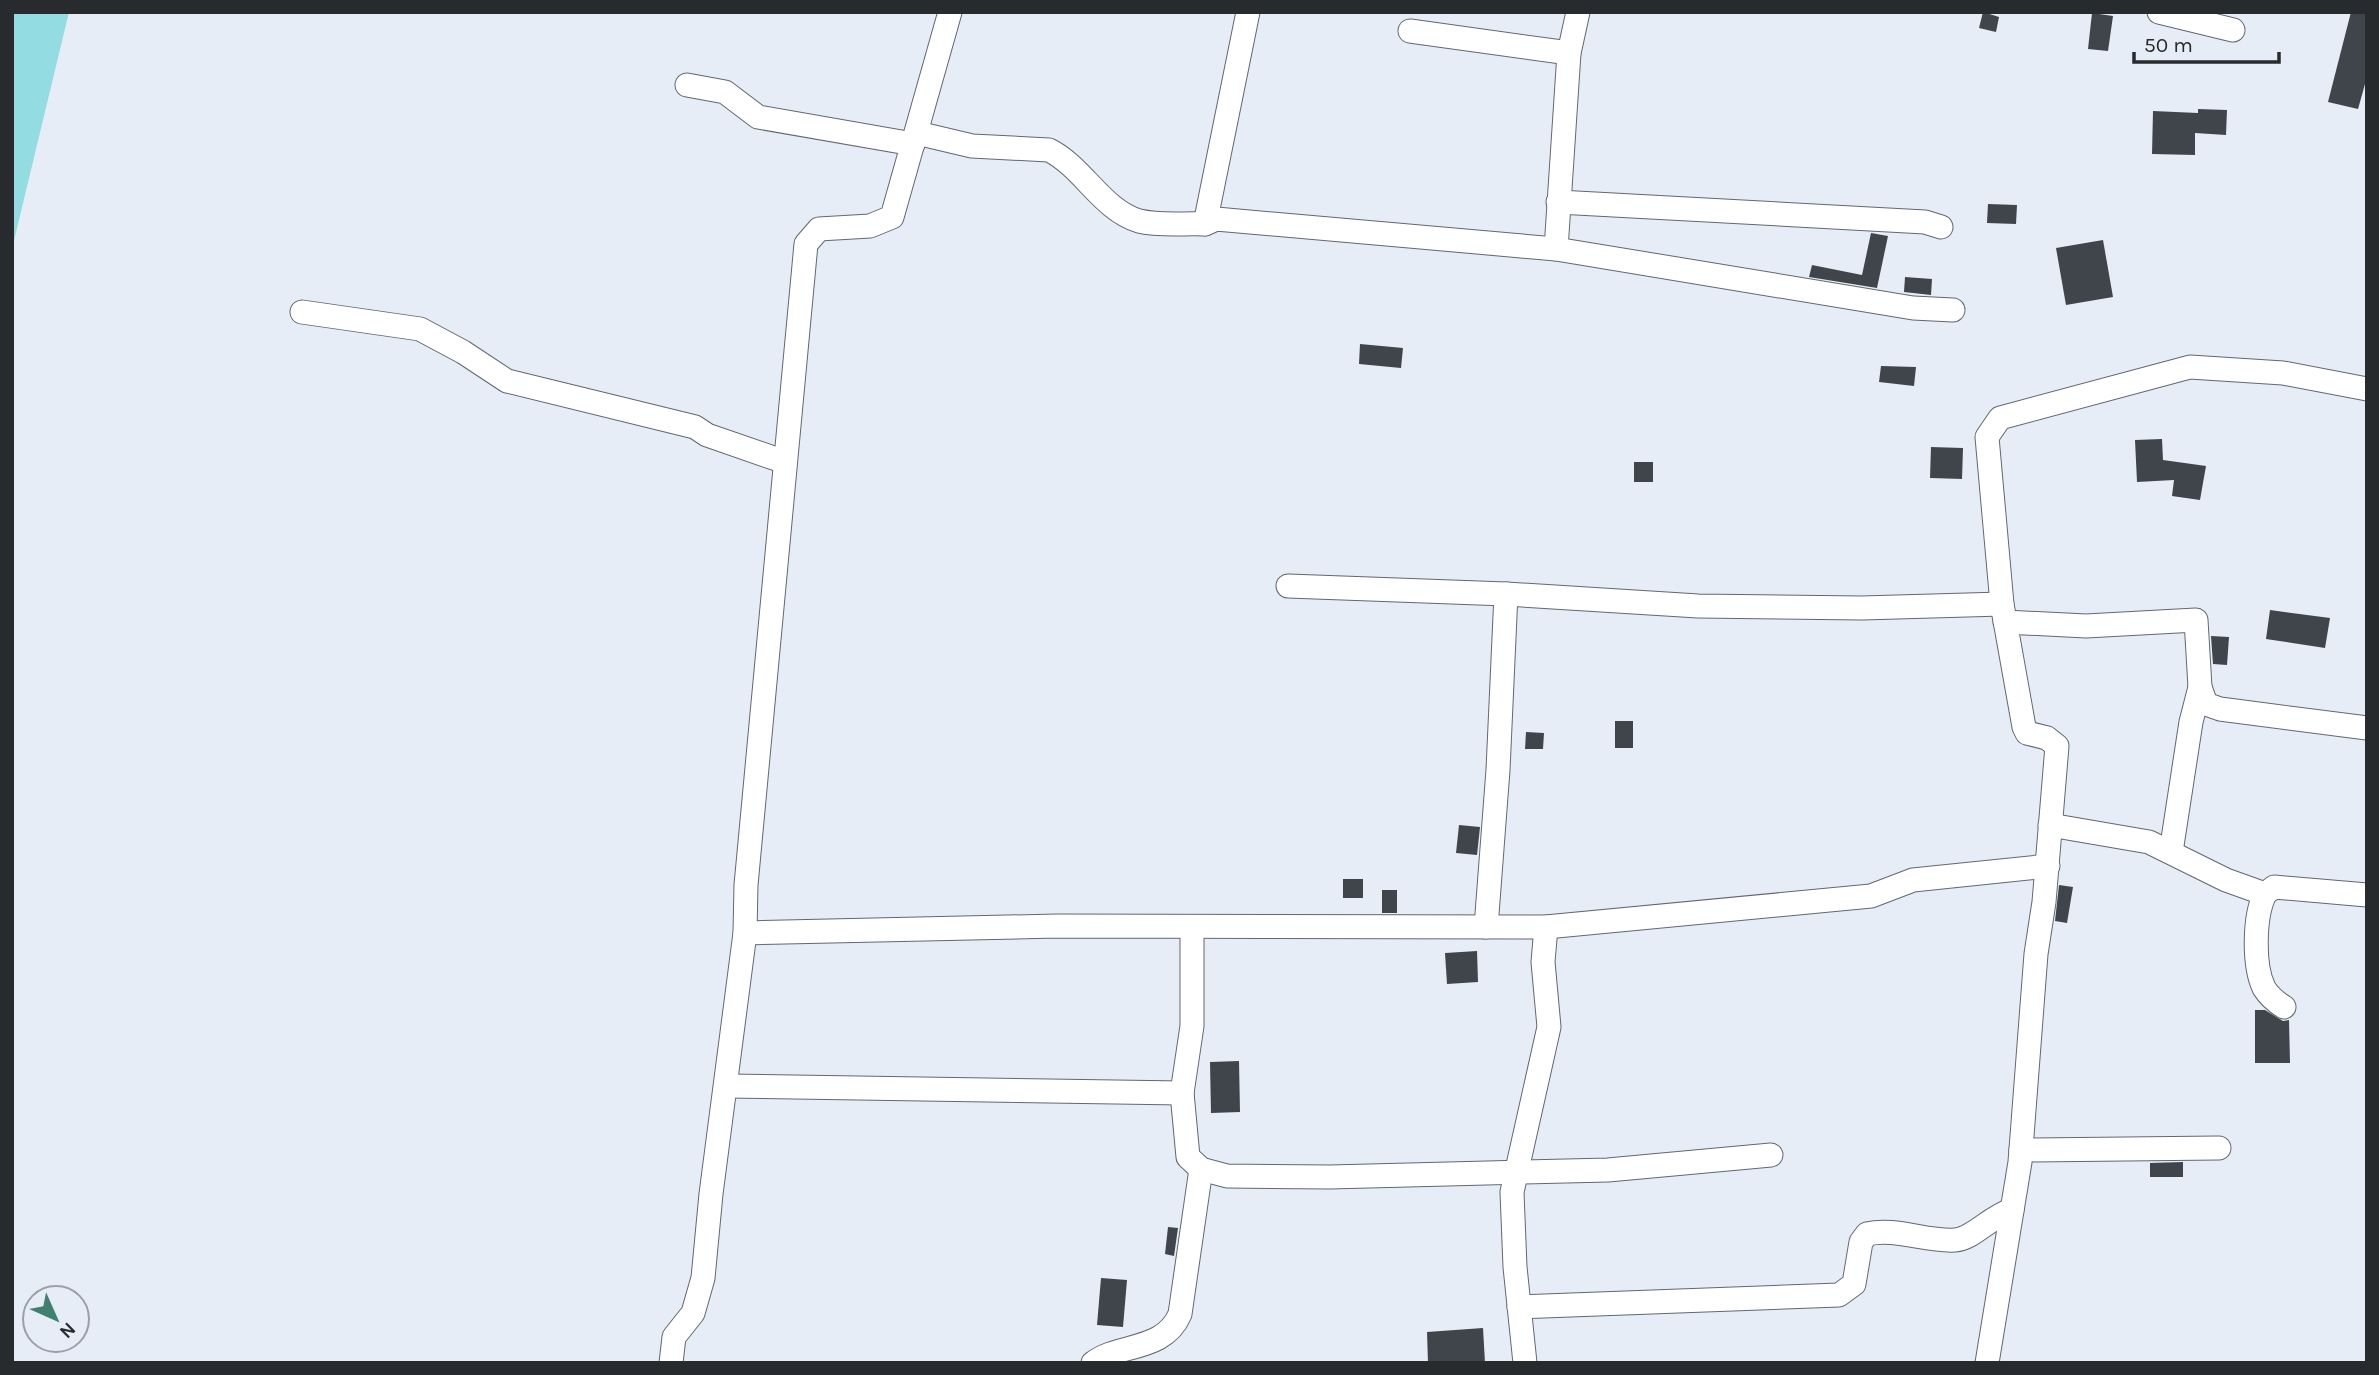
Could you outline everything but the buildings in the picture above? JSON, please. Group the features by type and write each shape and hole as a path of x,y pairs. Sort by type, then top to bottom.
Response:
{"street":[{"path":"671,1363 674,1337 693,1313 701,1292 745,933 746,885 806,244 819,229 870,226 892,217 950,12"},
{"path":"1205,224 1248,12"},
{"path":"1556,249 1569,53 1578,12"},
{"path":"2159,12 2233,30"},
{"path":"1409,31 1569,53"},
{"path":"687,85 725,92 758,117 972,146 1049,150 1106,200 1137,220 1205,224 1216,219 1556,249 1913,308 1953,310"},
{"path":"1558,202 1925,222 1941,227"},
{"path":"302,312 420,328 463,352 507,382 695,428 707,435 785,462"},
{"path":"1987,1363 2021,1150 2036,954 2048,866 2057,746 2047,738 2025,731 2004,613 1987,437 2000,418 2190,367 2283,373 2367,389"},
{"path":"1288,586 1506,594 1698,606 2004,613 2086,626 2196,620 2202,698 2213,708 2367,728"},
{"path":"1486,927 1498,770 1506,594"},
{"path":"2171,852 2191,722 2200,687"},
{"path":"2050,825 2123,835 2171,852 2226,880 2264,894"},
{"path":"745,933 1057,926 1546,927 1871,896 1913,880 2048,866"},
{"path":"2284,1007 2265,990 2261,977 2259,918 2264,894 2274,887 2367,895"},
{"path":"1525,1363 1511,1217 1517,1172 1549,1027 1543,962 1546,927"},
{"path":"1192,928 1192,1026 1182,1093 1188,1157 1201,1169 1227,1176 1608,1170 1771,1155"},
{"path":"726,1086 1182,1093"},
{"path":"2021,1150 2218,1148"},
{"path":"1093,1363 1149,1341 1174,1326 1181,1303 1201,1169"},
{"path":"1519,1307 1839,1295 1854,1284 1861,1242 1867,1234 1953,1241 1972,1235 1992,1217 2012,1210"}],"water":[{"path":"12,12 69,12 12,249"}]}
